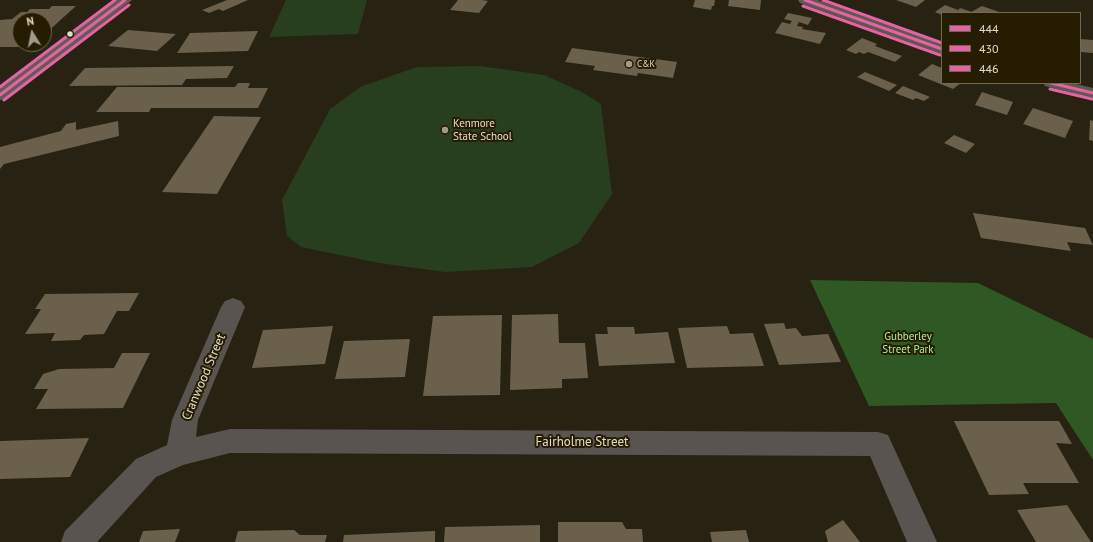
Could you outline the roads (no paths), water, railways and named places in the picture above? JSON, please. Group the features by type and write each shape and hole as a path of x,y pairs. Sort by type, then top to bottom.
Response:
{"highway":[{"path":"805,0 941,49"},
{"path":"834,0 941,38"},
{"path":"1081,79 1093,83"},
{"path":"1056,84 1093,93"}],"main road":[{"path":"0,95 125,0"}],"street":[{"name":"Cranwood Street","path":"180,453 185,420 234,307"},
{"name":"Fairholme Street","path":"180,453 230,441 878,444 922,542"},
{"path":"76,542 146,468 180,453"}],"place":[{"name":"C&K","path":"629,64"},
{"name":"Kenmore State School","path":"445,130"}],"park label":[{"name":"Gubberley Street Park","path":"908,343"}]}
